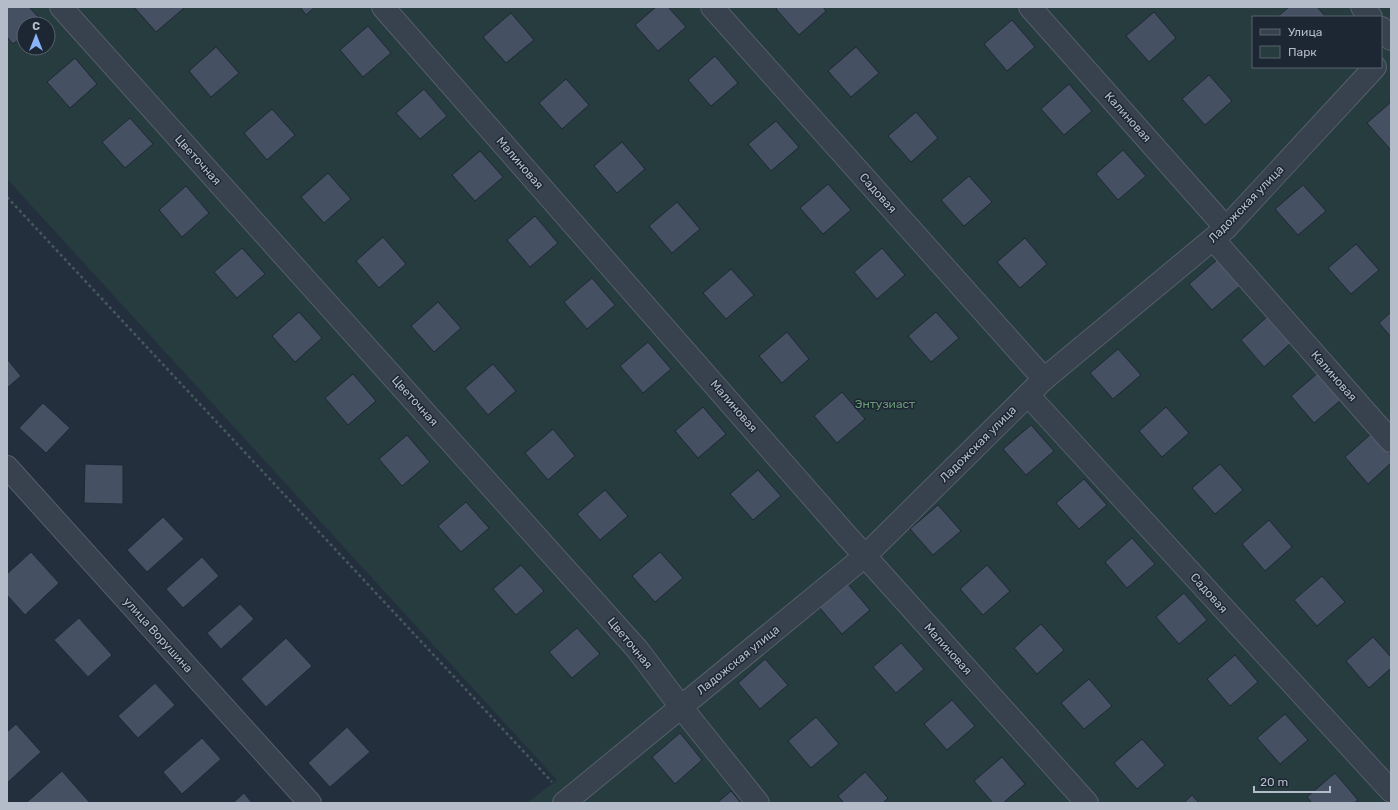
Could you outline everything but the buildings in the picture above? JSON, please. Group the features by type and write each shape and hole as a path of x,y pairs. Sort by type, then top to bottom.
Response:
{"street":[{"name":"Цветочная","path":"62,7 636,649 758,803"},
{"name":"Малиновая","path":"384,7 865,556 1087,803"},
{"name":"Садовая","path":"712,7 1044,379"},
{"name":"Калиновая","path":"1030,7 1220,233 1391,441"},
{"path":"1362,7 1370,16"},
{"path":"1382,29 1391,39"},
{"path":"1382,60 1391,50"},
{"name":"Ладожская улица","path":"566,801 865,556 1044,379 1220,233 1374,68"},
{"name":"Садовая","path":"1028,395 1391,791"},
{"name":"улица Ворушина","path":"7,467 310,803"}],"path":[{"path":"7,197 566,801"}],"green space":[{"name":"Энтузиаст","path":"7,7 1391,7 1391,803 527,803 557,780 7,179"}]}
